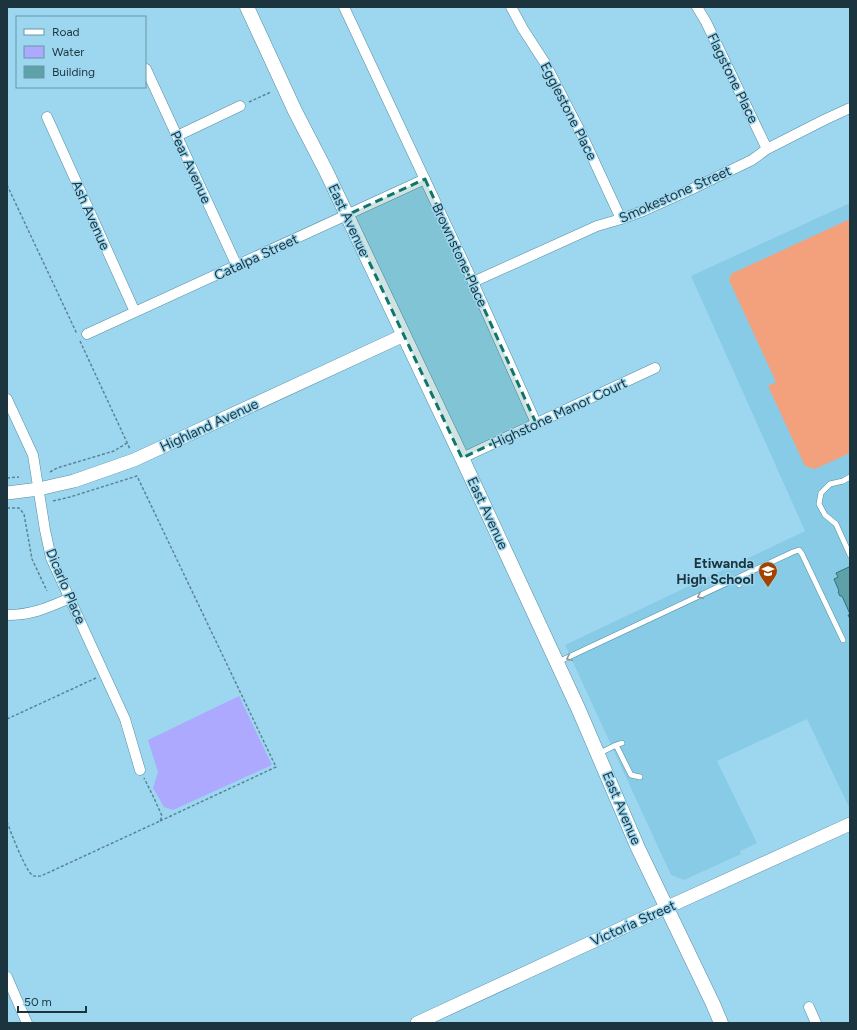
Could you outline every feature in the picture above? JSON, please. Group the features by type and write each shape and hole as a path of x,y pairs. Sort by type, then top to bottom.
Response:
{"main road":[{"name":"East Avenue","path":"247,7 295,111 326,171 462,458 557,663 638,848 721,1023"}],"street":[{"name":"Brownstone Place","path":"344,7 473,282 536,424"},
{"name":"Egglestone Place","path":"511,7 545,63 582,135 621,219"},
{"name":"Flagstone Place","path":"697,7 706,22 767,149"},
{"name":"Pear Avenue","path":"146,69 237,266"},
{"path":"177,136 240,106"},
{"name":"Smokestone Street","path":"473,282 597,226 643,211 692,189 752,160 767,149 850,108"},
{"name":"Ash Avenue","path":"47,117 135,312"},
{"name":"Catalpa Street","path":"84,337 135,312 425,179"},
{"name":"Highland Avenue","path":"7,493 39,489 74,481 134,460 404,335"},
{"name":"Highstone Manor Court","path":"462,458 655,368"},
{"name":"Dicarlo Place","path":"7,399 33,455 44,530 51,558 126,719 140,770"},
{"path":"7,615 32,613 70,598"},
{"name":"Victoria Street","path":"417,1023 850,824"},
{"path":"7,977 27,1023"},
{"path":"809,1007 816,1023"}],"lane":[{"path":"850,477 830,484 821,493 819,504 825,515 836,524 850,555"},
{"path":"557,663 798,550 802,554 842,640"},
{"path":"736,579 739,585"},
{"path":"598,754 622,742"},
{"path":"616,745 630,775 640,777"}],"path":[{"path":"240,106 271,92"},
{"path":"7,185 76,334"},
{"path":"84,337 130,449"},
{"path":"50,472 57,468 114,451 127,443"},
{"path":"7,822 26,868 35,877 41,876 276,767 137,476 53,501"},
{"path":"7,478 19,477"},
{"path":"7,508 19,508 24,514 32,559 47,591"},
{"path":"7,719 105,674"},
{"path":"140,770 162,816 160,821"}],"highlighted area":[{"path":"425,179 536,423 462,458 347,215"}],"shaded area":[{"name":"Etiwanda High School","path":"850,203 850,807 807,719 717,761 757,843 740,851 741,854 684,880 671,875 565,645 805,531 691,276"},
{"path":"850,219 850,453 815,469 805,466 768,386 776,382 729,280 731,274"}],"water":[{"path":"239,696 272,765 173,810 164,807 153,788 158,772 148,740"}],"building":[{"path":"849,567 850,614 842,596 840,596 838,592 839,591 834,579 838,577 836,573"}],"place":[{"name":"Etiwanda High School","path":"768,588"}]}
